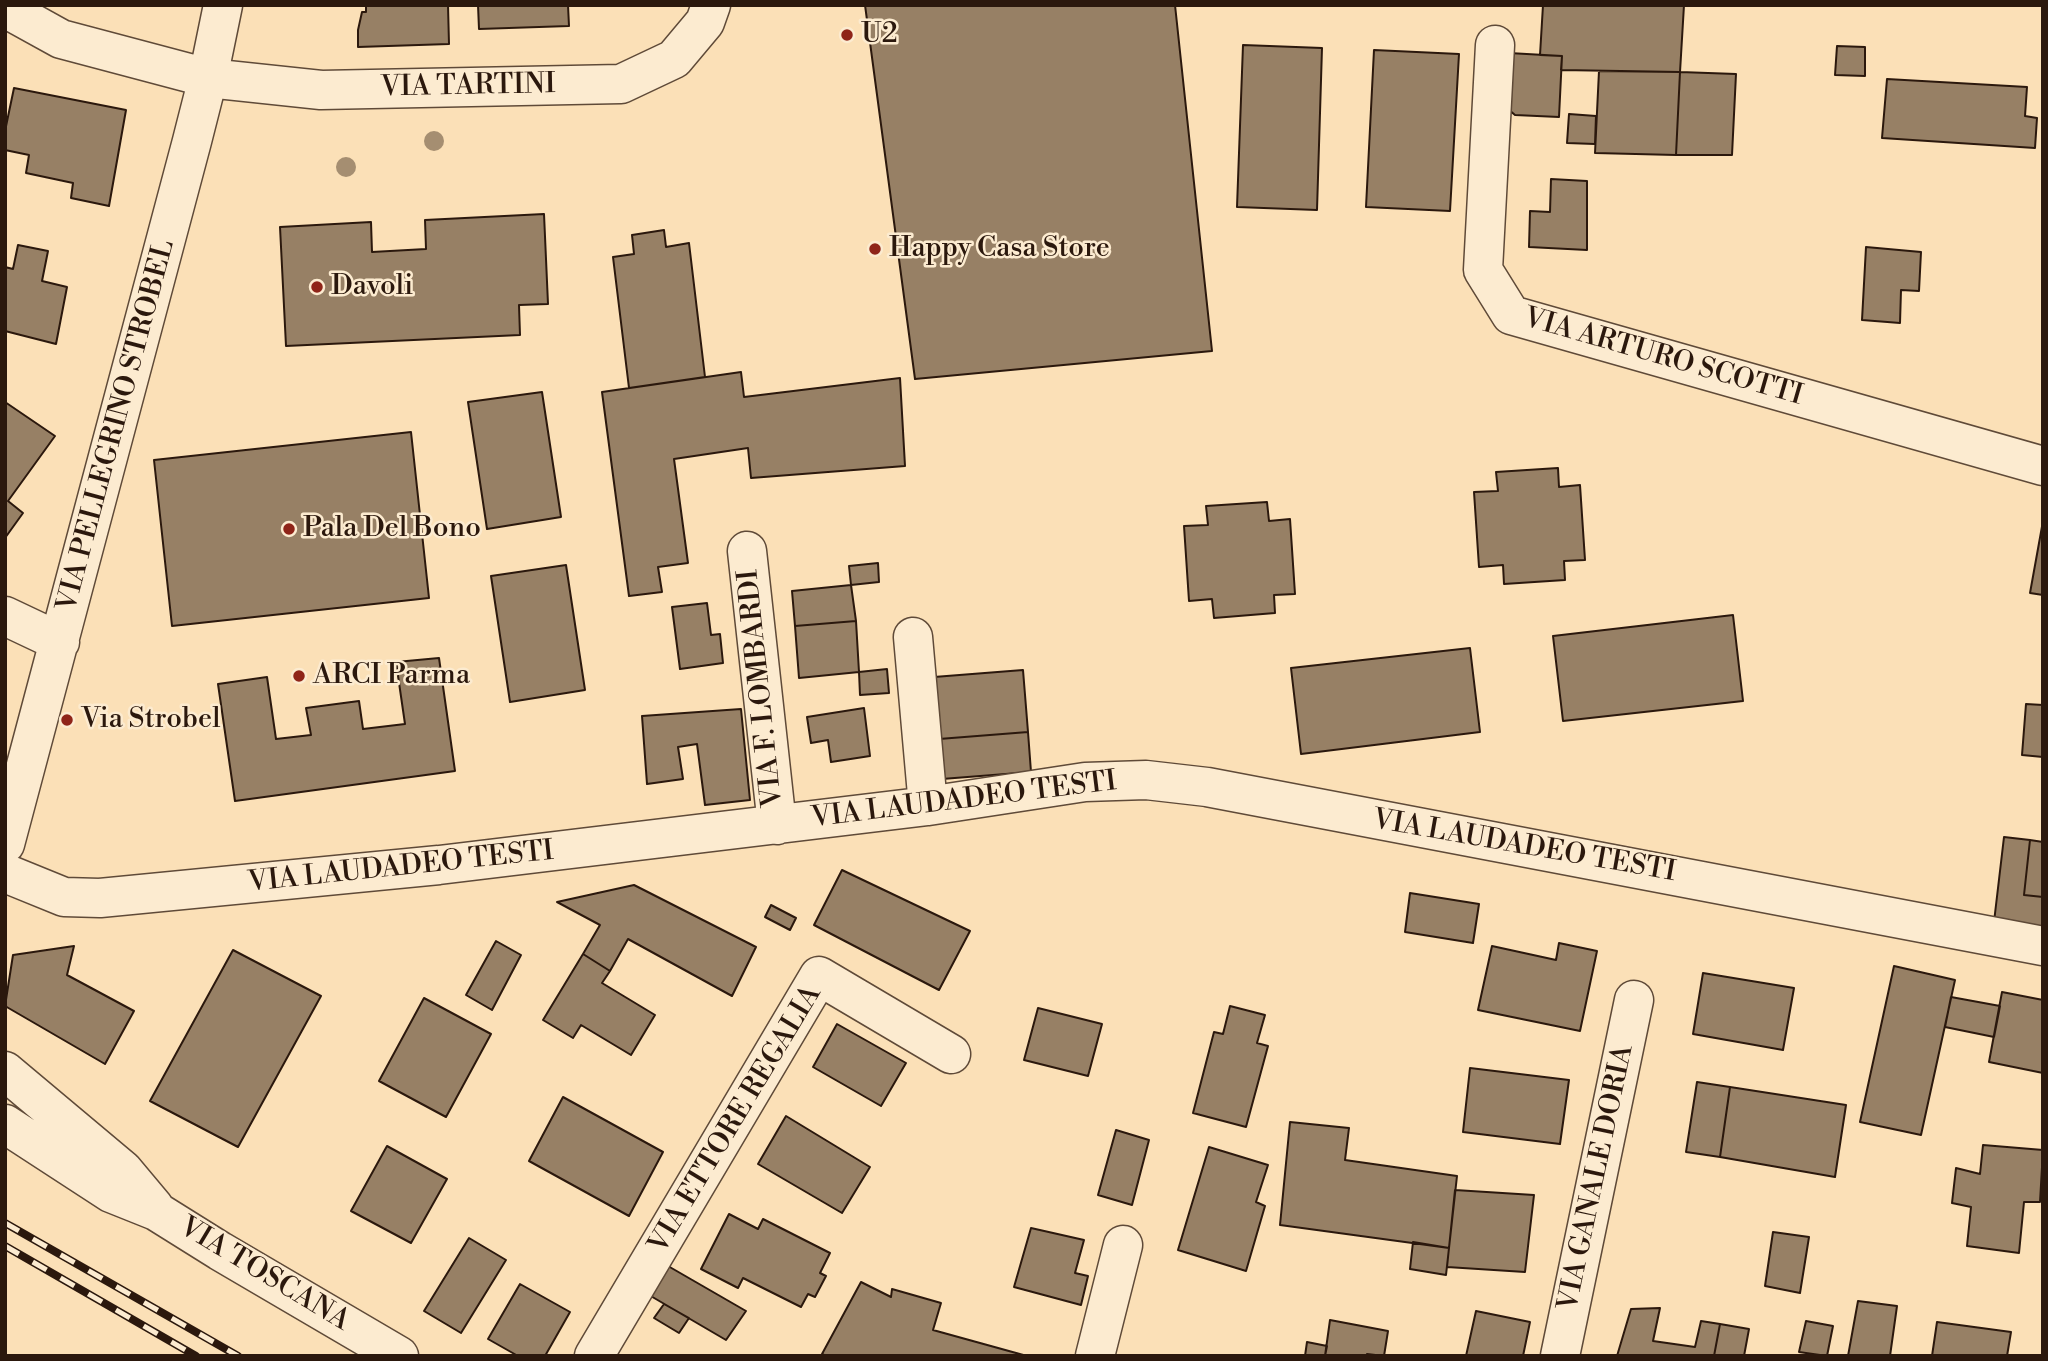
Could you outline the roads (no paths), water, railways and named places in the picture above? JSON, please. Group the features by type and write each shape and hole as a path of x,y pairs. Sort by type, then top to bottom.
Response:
{"street":[{"name":"VIA PELLEGRINO STROBEL","path":"5,844 208,78 223,5"},
{"name":"VIA TARTINI","path":"5,8 61,39 208,78 321,90 621,84 674,59 708,14"},
{"name":"VIA ARTURO SCOTTI","path":"1496,46 1483,270 1511,315 2043,466"},
{"name":"VIA F. LOMBARDI","path":"747,551 777,825"},
{"path":"5,616 60,642"},
{"path":"913,637 928,806"},
{"name":"VIA LAUDADEO TESTI","path":"5,873 64,897 100,898 439,865 928,806 1085,782 1176,782 2043,946"},
{"name":"VIA ETTORE REGALIA","path":"594,1356 819,976 951,1054"},
{"name":"VIA GANALE DORIA","path":"1560,1356 1634,1000"},
{"path":"5,1071 123,1170 150,1204 164,1215"},
{"path":"5,1124 111,1193 164,1215"},
{"name":"VIA TOSCANA","path":"164,1215 399,1356"},
{"path":"1095,1356 1123,1245"}],"railway":[{"path":"5,1223 238,1356"},
{"path":"5,1246 196,1356"}],"place":[{"name":"U2","path":"847,35"},
{"name":"Happy Casa Store","path":"875,249"},
{"name":"Davoli","path":"317,287"},
{"name":"Pala Del Bono","path":"289,529"},
{"name":"ARCI Parma","path":"299,676"},
{"name":"Via Strobel","path":"67,720"}]}
